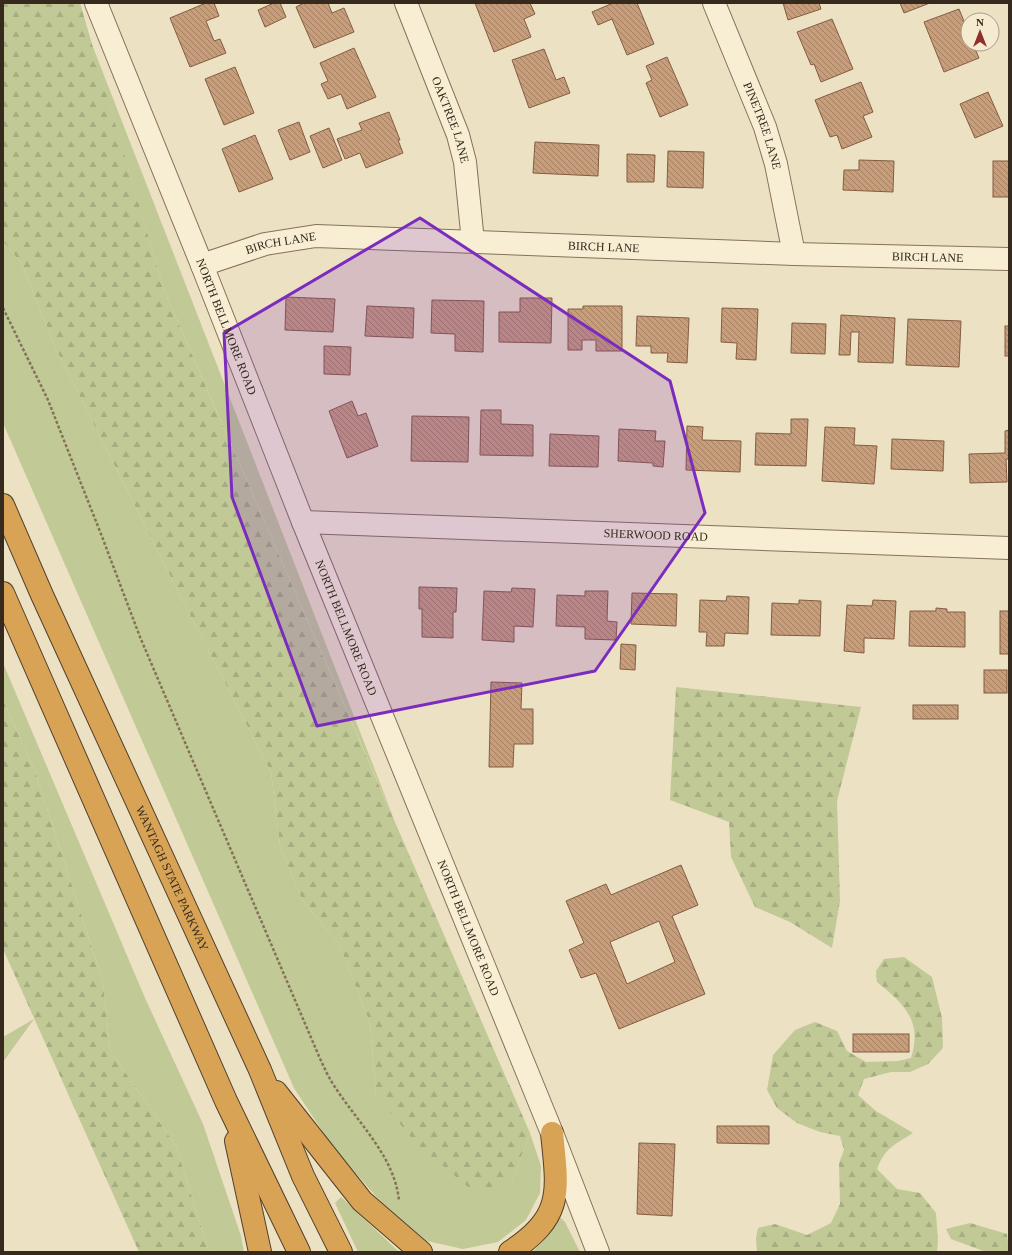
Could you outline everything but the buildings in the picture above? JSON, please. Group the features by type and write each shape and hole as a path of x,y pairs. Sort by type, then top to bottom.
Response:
{"highway":[{"name":"WANTAGH STATE PARKWAY","path":"3,505 42,595 260,1070 303,1176 341,1252"},
{"path":"3,593 226,1101 299,1252"},
{"path":"260,1070 362,1201 421,1252"},
{"path":"226,1101 260,1252"},
{"path":"510,1252 522,1244 546,1220 554,1200 556,1178 552,1133"}],"street":[{"name":"NORTH BELLMORE ROAD","path":"96,3 202,265 303,522 552,1133 598,1252"},
{"name":"OAKTREE LANE","path":"406,3 458,135 465,162 473,242"},
{"name":"PINETREE LANE","path":"714,3 765,127 776,164 794,254"},
{"name":"BIRCH LANE","path":"202,265 266,244 316,236 794,254 1009,259"},
{"name":"SHERWOOD ROAD","path":"303,522 1009,548"}],"path":[{"path":"3,308 48,400 102,534 143,644 318,1054 334,1086 381,1152 397,1184 400,1208 394,1228"}],"highlighted area":[{"path":"420,218 670,381 705,513 595,671 317,726 232,497 224,333"}],"green space":[{"path":"3,3 80,3 164,290 530,1133 512,1181 474,1192 418,1145 376,1096 370,1023 340,946 302,900 280,846 271,772 55,347 22,264 3,241"},
{"path":"91,42 394,819 164,290"},
{"path":"3,241 22,264 55,347 271,772 280,846 302,900 340,946 370,1023 376,1096 512,1181 530,1133 541,1166 540,1193 526,1220 498,1242 463,1249 427,1241 380,1201 332,1146 294,1088 3,423"},
{"path":"3,663 145,998 203,1124 241,1236 244,1252 209,1252 176,1146 110,1050 103,982 35,771 3,700"},
{"path":"676,687 861,707 837,801 840,901 832,948 790,922 755,907 731,857 729,822 670,800"},
{"path":"3,700 35,771 103,982 110,1050 176,1146 209,1252 139,1252 3,949"},
{"path":"904,957 932,977 942,1018 943,1048 928,1064 910,1072 891,1072 864,1079 858,1095 876,1111 913,1133 896,1144 883,1156 877,1169 897,1189 920,1193 936,1213 938,1241 937,1252 757,1252 756,1238 758,1228 775,1224 807,1235 831,1223 840,1204 839,1163 844,1150 840,1136 820,1132 797,1123 777,1108 767,1090 773,1055 795,1030 815,1022 837,1031 847,1051 866,1062 898,1061 911,1058 915,1034 913,1023 903,1006 877,982 876,971 884,959"},
{"path":"34,1019 3,1062 3,1037"},
{"path":"341,1197 399,1252 358,1252 335,1203"},
{"path":"560,1217 565,1222 580,1252 532,1252 543,1241 555,1221"},
{"path":"970,1223 1007,1234 1009,1252 986,1252 951,1239 946,1229"}]}
